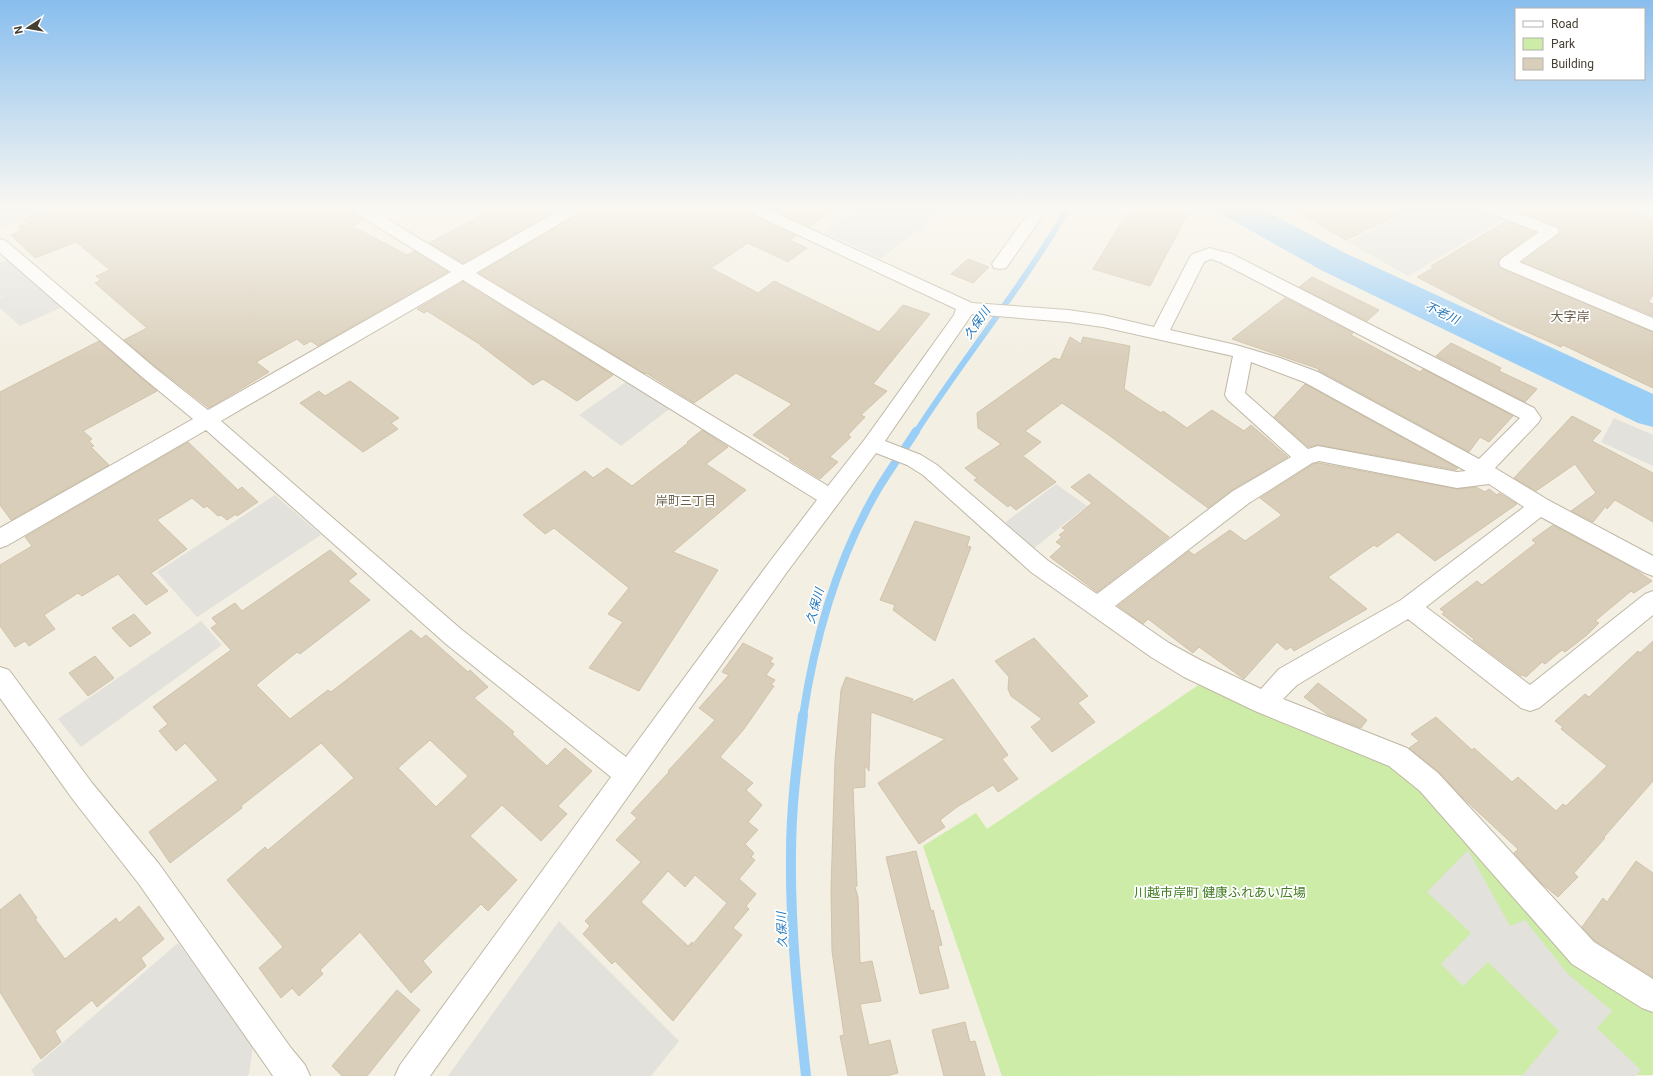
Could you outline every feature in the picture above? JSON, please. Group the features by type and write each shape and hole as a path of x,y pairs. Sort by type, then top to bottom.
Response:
{"street":[{"path":"16,258 148,372 207,420 454,637 629,775"},
{"path":"439,258 831,498"},
{"path":"0,539 488,258"},
{"path":"862,258 972,309 1075,317 1160,333 1229,349 1273,362 1311,377 1369,407 1486,473 1540,506 1653,567"},
{"path":"1000,264 1004,258"},
{"path":"1160,333 1199,258"},
{"path":"1097,607 1241,497 1305,458 1318,453 1332,455 1457,480 1486,473 1532,418 1527,413 1226,258"},
{"path":"1514,258 1507,263 1653,325"},
{"path":"411,1076 779,566 831,498 878,446 963,316 972,309"},
{"path":"1243,354 1235,395 1305,458"},
{"path":"878,446 914,460 930,470 1039,566 1160,650 1193,669 1264,703 1398,757 1429,782 1583,953 1653,997"},
{"path":"1264,703 1288,677 1409,607 1540,506"},
{"path":"1409,607 1530,700 1653,601"},
{"path":"0,678 83,792 150,874 280,1059 294,1076"}],"green space":[{"name":"川越市岸町 健康ふれあい広場","path":"1203,682 1394,764 1653,1009 1653,1075 1002,1076 923,846 976,813 987,829"}],"shaded area":[{"path":"1377,258 1438,258 1408,276"},
{"path":"7,260 62,307 20,326 0,308 0,298 7,295 0,297 0,263"},
{"path":"629,380 673,406 621,446 579,415"},
{"path":"1614,418 1653,435 1653,466 1601,442"},
{"path":"1056,484 1087,506 1033,549 1002,525"},
{"path":"275,495 321,535 197,617 157,572"},
{"path":"201,621 222,645 81,747 58,719"},
{"path":"1468,850 1510,926 1525,920 1568,974 1612,1011 1597,1028 1641,1070 1636,1076 1522,1076 1559,1031 1488,962 1463,986 1441,964 1471,933 1427,892"},
{"path":"559,921 679,1041 651,1076 448,1076"},
{"path":"178,943 253,1046 249,1074 247,1076 35,1076 31,1070"}],"building":[{"path":"96,258 426,258 448,272 318,346 311,341 304,345 297,339 256,362 269,372 209,408 124,340 147,328 95,283 101,280 96,276 110,270"},
{"path":"455,258 472,258 463,263"},
{"path":"504,258 725,258 711,268 758,293 774,281 879,332 903,305 930,314 873,384 887,391 861,415 865,417 848,435 851,437 830,457 838,462 820,479 753,435 792,404 736,373 694,403 479,273"},
{"path":"780,258 793,258 788,262"},
{"path":"1100,258 1164,258 1150,286 1093,269"},
{"path":"1444,258 1500,258 1498,264 1500,268 1653,332 1653,388 1563,345 1561,347 1502,321 1417,277 1433,268 1431,266"},
{"path":"1527,258 1653,258 1653,295 1648,302 1653,304 1653,316 1522,262"},
{"path":"968,259 989,267 973,283 951,274"},
{"path":"1312,277 1379,310 1367,321 1299,287"},
{"path":"463,282 613,375 577,401 543,379 533,385 481,345 427,311 424,313 417,309"},
{"path":"1285,298 1353,333 1351,335 1420,372 1423,369 1513,416 1489,442 1480,437 1469,452 1318,370 1319,369 1232,339"},
{"path":"1070,337 1081,344 1083,337 1130,346 1124,389 1161,413 1163,411 1187,428 1212,410 1244,431 1251,425 1288,457 1232,490 1208,508 1106,433 1062,403 1025,431 1041,442 1023,456 1056,482 1016,510 1010,505 1008,507 974,480 977,478 965,468 1001,444 978,428 977,413 1054,358 1060,360"},
{"path":"99,341 157,391 83,431 92,439 89,441 94,446 91,447 109,465 11,520 0,505 0,392"},
{"path":"1451,343 1501,368 1499,371 1537,389 1525,402 1436,356"},
{"path":"350,381 399,418 391,423 398,429 363,452 300,403 319,391 325,396"},
{"path":"1305,384 1458,468 1456,470 1318,445 1308,447 1274,417"},
{"path":"1572,416 1601,431 1592,441 1653,473 1653,522 1615,500 1607,509 1606,506 1593,522 1571,511 1596,493 1575,464 1536,491 1514,478"},
{"path":"702,430 728,447 706,464 746,490 673,552 718,570 639,691 589,668 623,622 608,614 629,588 554,528 545,534 523,515 585,471 593,478 607,468 632,486 688,443 687,442"},
{"path":"188,442 238,490 242,487 258,502 237,516 236,514 227,520 221,515 218,516 207,506 204,508 192,498 157,520 187,549 151,573 168,591 146,605 118,574 82,596 78,593 44,615 55,629 29,646 25,641 15,647 0,626 0,565 32,546 25,537"},
{"path":"1319,463 1457,489 1476,487 1485,492 1489,489 1497,495 1499,493 1517,504 1435,561 1398,532 1377,547 1374,545 1328,577 1367,609 1294,651 1291,647 1286,650 1277,642 1244,679 1199,647 1193,653 1148,619 1143,624 1118,606 1189,551 1194,555 1230,530 1245,541 1282,515 1260,498 1313,464"},
{"path":"1089,474 1169,537 1097,592 1050,557 1062,546 1056,542 1062,537 1059,535 1066,530 1062,528 1092,503 1071,487"},
{"path":"915,521 970,537 967,546 971,547 935,641 893,610 895,605 880,600"},
{"path":"1553,525 1633,568 1652,581 1634,593 1631,591 1595,621 1599,623 1587,635 1565,652 1562,650 1545,664 1542,662 1526,677 1521,676 1473,640 1474,639 1442,614 1445,612 1440,609 1477,581 1482,585 1536,543 1532,540"},
{"path":"330,550 357,574 348,581 370,600 300,654 297,652 256,685 290,719 328,690 331,692 411,630 421,639 426,635 468,672 470,670 488,687 474,698 514,732 512,734 547,766 565,748 592,771 558,806 567,814 541,841 502,805 470,836 517,880 488,911 481,904 423,961 432,972 411,993 360,932 320,970 323,974 299,996 292,988 281,998 259,968 283,947 227,880 265,847 268,850 354,778 321,743 241,806 242,808 170,863 149,832 218,780 185,743 176,751 159,731 168,724 153,707 231,650 211,628 217,624 212,618 235,603 242,611","holes":["430,740 468,776 436,807 398,768"]},
{"path":"134,614 151,633 130,647 112,628"},
{"path":"1034,638 1088,696 1078,703 1095,722 1052,752 1031,727 1042,719 1011,696 1008,689 1009,677 995,661"},
{"path":"1653,641 1653,781 1574,873 1578,877 1558,897 1541,883 1514,853 1518,849 1462,797 1439,772 1409,748 1419,741 1411,734 1436,717 1472,750 1474,748 1512,782 1518,777 1556,811 1563,804 1566,806 1607,766 1561,729 1563,727 1555,721 1585,694 1589,697 1638,651 1640,653"},
{"path":"743,643 773,658 770,662 774,664 766,675 775,680 771,685 774,686 744,729 720,757 753,783 746,790 762,805 748,822 758,830 745,844 754,853 751,857 755,860 739,879 756,894 746,906 749,909 733,928 742,935 673,1021 615,961 612,964 583,934 590,926 585,921 641,862 616,840 637,818 631,813 715,720 699,708 729,675 722,672","holes":["668,871 685,887 695,875 727,903 693,944 692,942 688,946 641,902"]},
{"path":"95,656 114,678 88,696 69,673"},
{"path":"846,677 913,699 911,703 953,679 1008,755 1002,759 1018,779 998,792 993,785 957,807 940,820 945,827 919,844 878,783 945,739 871,712 869,771 865,765 865,787 853,788 857,886 855,887 858,897 860,963 872,961 881,1001 860,1004 869,1045 890,1040 898,1073 886,1076 848,1076 840,1036 844,1035 832,951 831,889 835,761 841,690"},
{"path":"1318,683 1367,720 1361,728 1328,715 1304,697"},
{"path":"916,851 931,911 933,910 942,945 938,946 949,988 920,994 886,857"},
{"path":"1636,861 1653,873 1653,977 1595,941 1582,927 1603,898 1607,902"},
{"path":"20,894 37,918 35,919 65,959 116,918 119,923 139,906 164,939 141,958 146,966 97,1007 92,1000 55,1031 61,1042 41,1059 0,992 0,910"},
{"path":"397,990 420,1010 367,1076 342,1076 332,1066"},
{"path":"965,1022 970,1042 975,1041 985,1076 944,1076 932,1030"}],"waterway":[{"name":"久保川","path":"916,432 1037,258"},
{"name":"不老川","path":"1327,258 1653,412"},
{"name":"久保川","path":"803,716 821,627 839,570 863,516 887,474 916,431"},
{"name":"久保川","path":"803,715 793,801 791,882 795,965 806,1076"}],"district":[{"name":"大字岸","path":"1570,316"},
{"name":"岸町三丁目","path":"686,501"}]}
